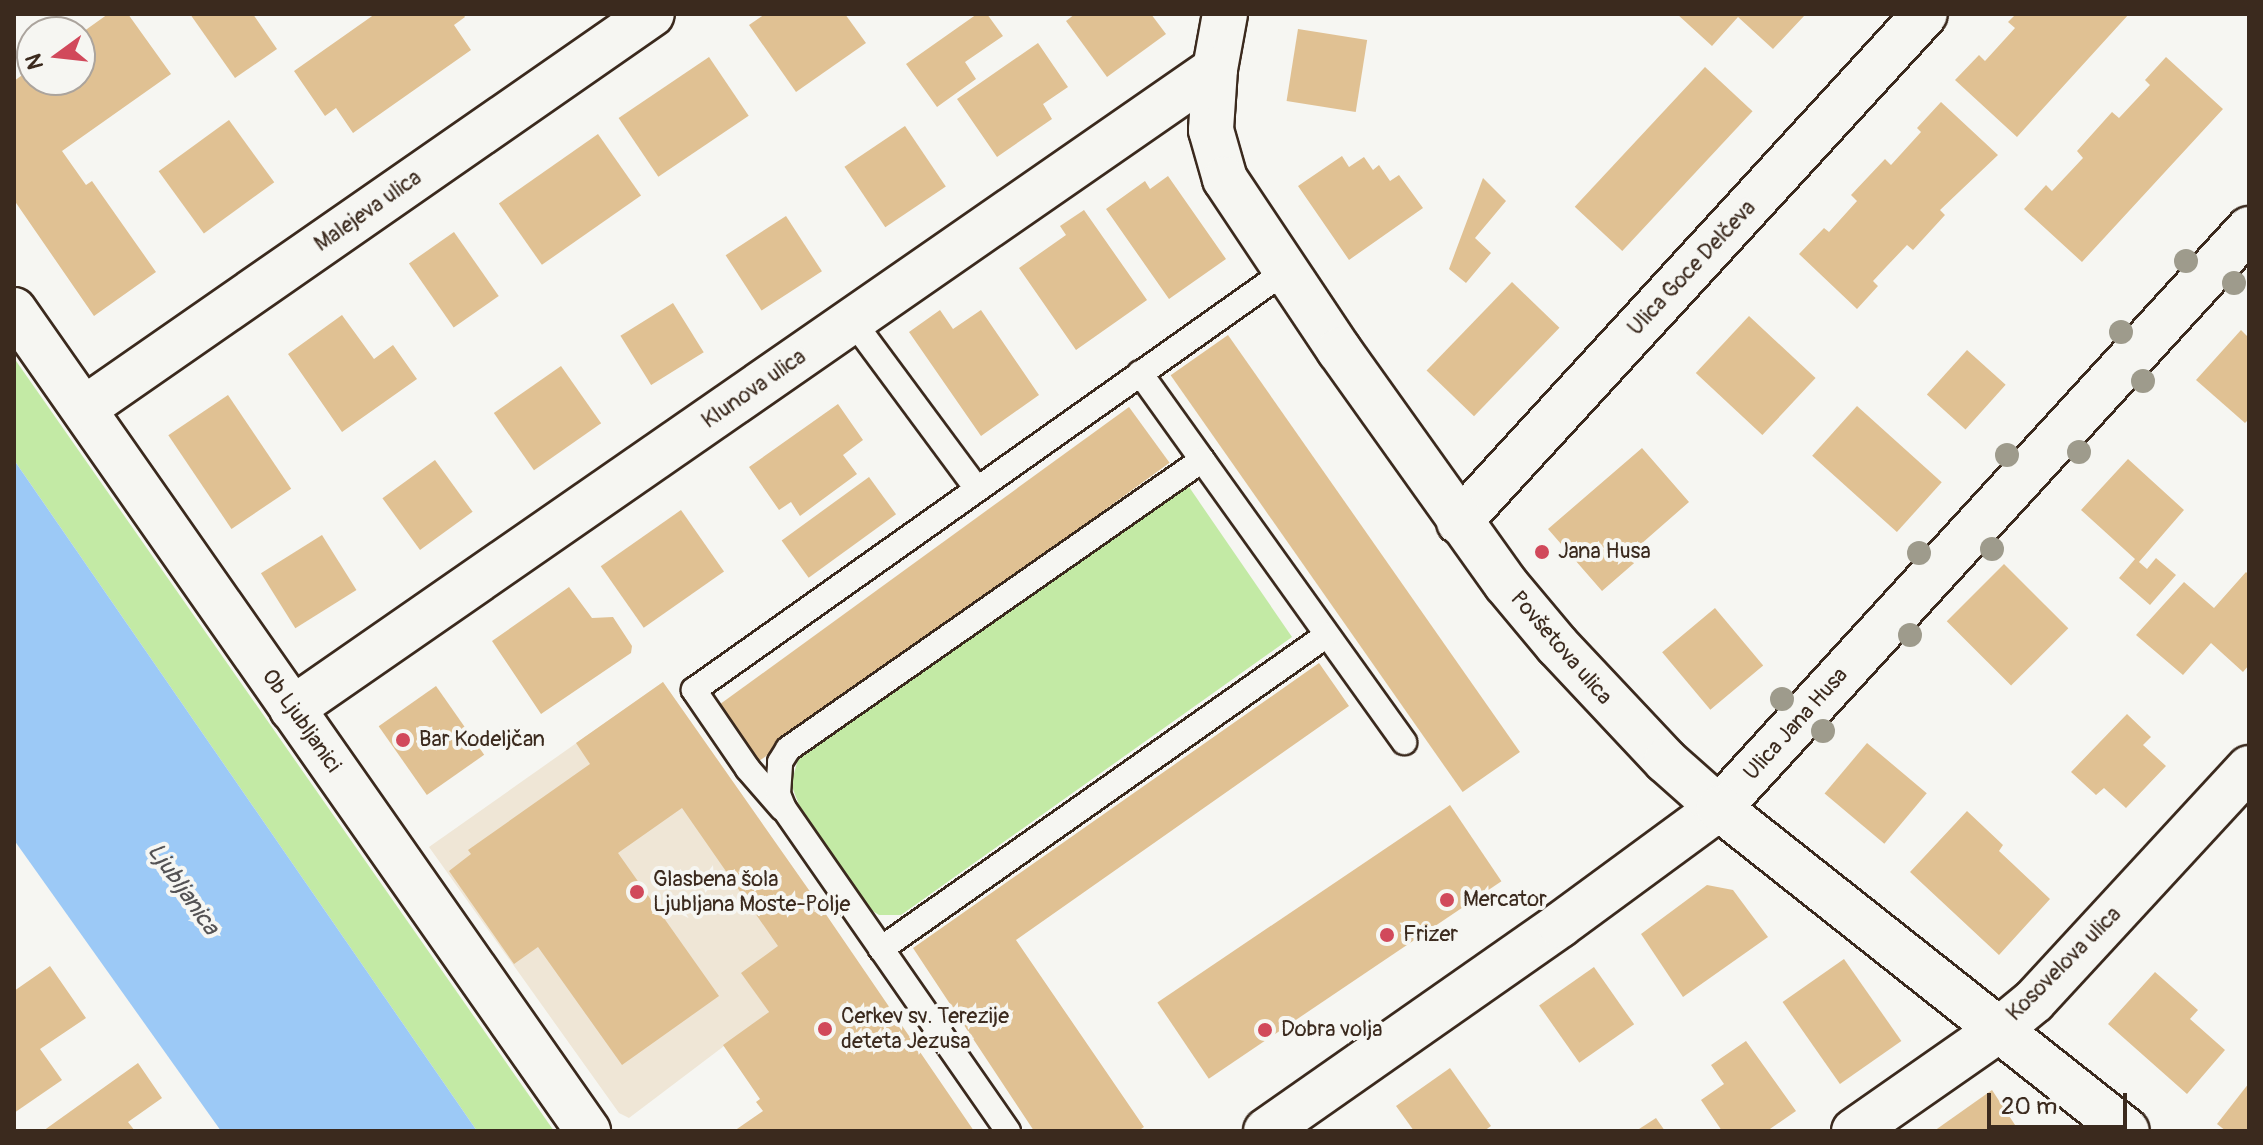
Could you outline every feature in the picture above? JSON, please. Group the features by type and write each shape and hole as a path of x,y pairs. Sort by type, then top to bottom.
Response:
{"street":[{"name":"Malejeva ulica","path":"85,408 652,14"},
{"name":"Povšetova ulica","path":"1225,14 1215,69 1211,130 1218,161 1257,230 1459,522 1557,645 1666,761 1719,808 2127,1131"},
{"name":"Ulica Goce Delčeva","path":"1459,522 1925,14"},
{"name":"Klunova ulica","path":"292,709 1215,69"},
{"name":"Ulica Jana Husa","path":"1266,1131 1560,925 1719,808 2249,229"},
{"name":"Ob Ljubljanici","path":"14,310 588,1131"},
{"name":"Kosovelova ulica","path":"1854,1131 2000,1029 2034,1001 2249,768"}],"lane":[{"path":"1008,1131 784,809 748,769 694,690 1287,270"},
{"path":"852,320 977,489"},
{"path":"1140,373 1404,742"},
{"path":"784,809 777,777 780,762 788,749 1202,460"},
{"path":"881,949 1327,635"}],"shaded area":[{"name":"Glasbena šola Ljubljana Moste-Polje","path":"663,682 825,913 742,973 769,1012 629,1118 619,1113 429,847"}],"green space":[{"path":"14,358 554,1131 477,1131 14,460"},
{"path":"1187,484 1292,637 901,915 879,915 871,910 799,805 791,784 799,756"}],"water":[{"name":"Ljubljanica","path":"14,460 477,1131 221,1131 14,840"}],"building":[{"path":"108,14 128,14 171,74 62,151 86,185 92,181 156,272 94,316 14,200 14,81 16,80 16,96 96,96 96,23"},
{"path":"190,14 253,14 277,49 235,78"},
{"path":"375,14 463,14 465,17 454,25 471,50 353,133 336,108 325,116 294,71"},
{"path":"765,14 845,14 866,43 796,92 749,25"},
{"path":"977,14 987,14 1003,36 965,62 976,79 937,107 906,64"},
{"path":"1075,14 1151,14 1166,34 1107,77 1066,21"},
{"path":"1677,14 1804,16 1773,49 1738,17 1712,46"},
{"path":"2016,14 2129,14 2017,137 1955,80 1979,55 1985,61 2015,28 2008,22"},
{"path":"1298,29 1367,40 1356,112 1287,101"},
{"path":"1038,43 1068,87 1043,104 1052,119 997,157 957,99"},
{"path":"709,57 749,116 658,177 619,118"},
{"path":"2166,57 2223,109 2082,262 2024,209 2046,185 2052,191 2083,158 2077,151 2112,112 2119,118 2150,85 2145,80"},
{"path":"1705,67 1753,111 1622,251 1575,207"},
{"path":"1941,102 1998,155 1940,210 1945,215 1913,250 1907,245 1873,281 1878,286 1857,309 1799,254 1824,228 1829,232 1857,201 1851,195 1885,159 1891,165 1921,132 1917,128"},
{"path":"229,120 274,182 204,233 159,171"},
{"path":"905,126 946,187 885,227 844,167"},
{"path":"598,134 641,195 542,265 499,203"},
{"path":"1342,156 1349,167 1364,157 1373,170 1379,165 1390,181 1399,175 1423,208 1349,260 1298,186"},
{"path":"1168,176 1226,259 1169,299 1106,209 1145,181 1150,189"},
{"path":"1483,178 1506,201 1475,238 1491,253 1466,283 1449,269"},
{"path":"1084,210 1147,300 1076,350 1019,268 1066,235 1060,226"},
{"path":"786,216 822,271 762,311 726,255"},
{"path":"454,232 499,296 454,327 409,264"},
{"path":"1512,282 1559,328 1474,416 1427,370"},
{"path":"673,303 704,352 651,385 620,336"},
{"path":"940,310 953,329 981,310 1039,395 981,436 909,332"},
{"path":"342,315 374,359 393,345 417,379 342,432 288,354"},
{"path":"1749,316 1816,378 1762,435 1696,373"},
{"path":"2241,330 2249,338 2249,419 2245,423 2196,380"},
{"path":"1228,335 1520,752 1463,792 1171,375"},
{"path":"1967,350 2006,385 1965,429 1927,395"},
{"path":"561,366 601,423 534,470 494,413"},
{"path":"228,395 291,489 231,529 168,435"},
{"path":"838,404 863,440 843,455 857,474 800,516 791,502 779,510 749,467"},
{"path":"1857,406 1942,482 1897,532 1812,456"},
{"path":"1129,407 1170,463 759,761 719,705"},
{"path":"1642,448 1689,502 1641,544 1648,551 1602,591 1548,529"},
{"path":"2128,459 2184,510 2139,562 2147,569 2156,558 2176,575 2150,605 2119,578 2135,559 2081,510"},
{"path":"435,460 473,512 420,550 382,498"},
{"path":"869,477 896,514 809,578 782,540"},
{"path":"681,510 724,571 644,628 601,566"},
{"path":"322,535 356,590 295,628 261,573"},
{"path":"2004,564 2068,628 2011,686 1947,621"},
{"path":"2246,572 2249,575 2249,665 2243,672 2211,643 2183,675 2136,635 2184,582 2214,608"},
{"path":"569,587 592,618 613,617 632,646 631,653 541,714 492,641"},
{"path":"1715,608 1763,665 1710,710 1662,652"},
{"path":"1319,663 1349,706 1016,940 1144,1127 1138,1131 1034,1131 913,948"},
{"name":"Glasbena šola Ljubljana Moste-Polje","path":"663,682 974,1131 734,1131 763,1111 756,1102 760,1099 723,1045 769,1012 741,973 778,946 682,808 618,853 719,996 622,1065 538,947 514,964 449,871 471,854 468,850 590,764 576,743"},
{"path":"436,686 484,755 427,795 379,726"},
{"path":"2127,714 2151,737 2143,745 2166,766 2126,808 2104,788 2096,795 2071,772"},
{"path":"1867,743 1927,793 1884,844 1825,794"},
{"path":"1450,805 1501,881 1209,1079 1157,1002"},
{"path":"1967,811 2003,845 1999,851 2050,899 1999,955 1910,872"},
{"path":"1707,885 1733,890 1768,937 1683,997 1641,934"},
{"path":"1844,959 1901,1041 1840,1084 1783,1002"},
{"path":"50,966 86,1018 40,1049 62,1080 14,1113 14,991"},
{"path":"1594,967 1634,1024 1579,1063 1539,1005"},
{"path":"2155,972 2198,1010 2190,1019 2225,1050 2187,1094 2108,1024"},
{"path":"1746,1041 1796,1111 1767,1131 1722,1131 1701,1100 1724,1084 1711,1065"},
{"path":"138,1063 162,1098 128,1122 135,1131 43,1131"},
{"path":"1450,1068 1491,1126 1484,1131 1414,1131 1396,1106"},
{"path":"2249,1083 2249,1131 2226,1131 2217,1124"},
{"path":"1992,1090 2019,1131 1934,1131"},
{"path":"1656,1118 1665,1131 1636,1131"}],"place":[{"name":"Jana Husa","path":"1542,552"},
{"name":"Bar Kodeljčan","path":"403,740"},
{"name":"Glasbena šola Ljubljana Moste-Polje","path":"637,892"},
{"name":"Mercator","path":"1447,900"},
{"name":"Frizer","path":"1387,935"},
{"name":"Cerkev sv. Terezije deteta Jezusa","path":"825,1029"},
{"name":"Dobra volja","path":"1265,1030"}]}
